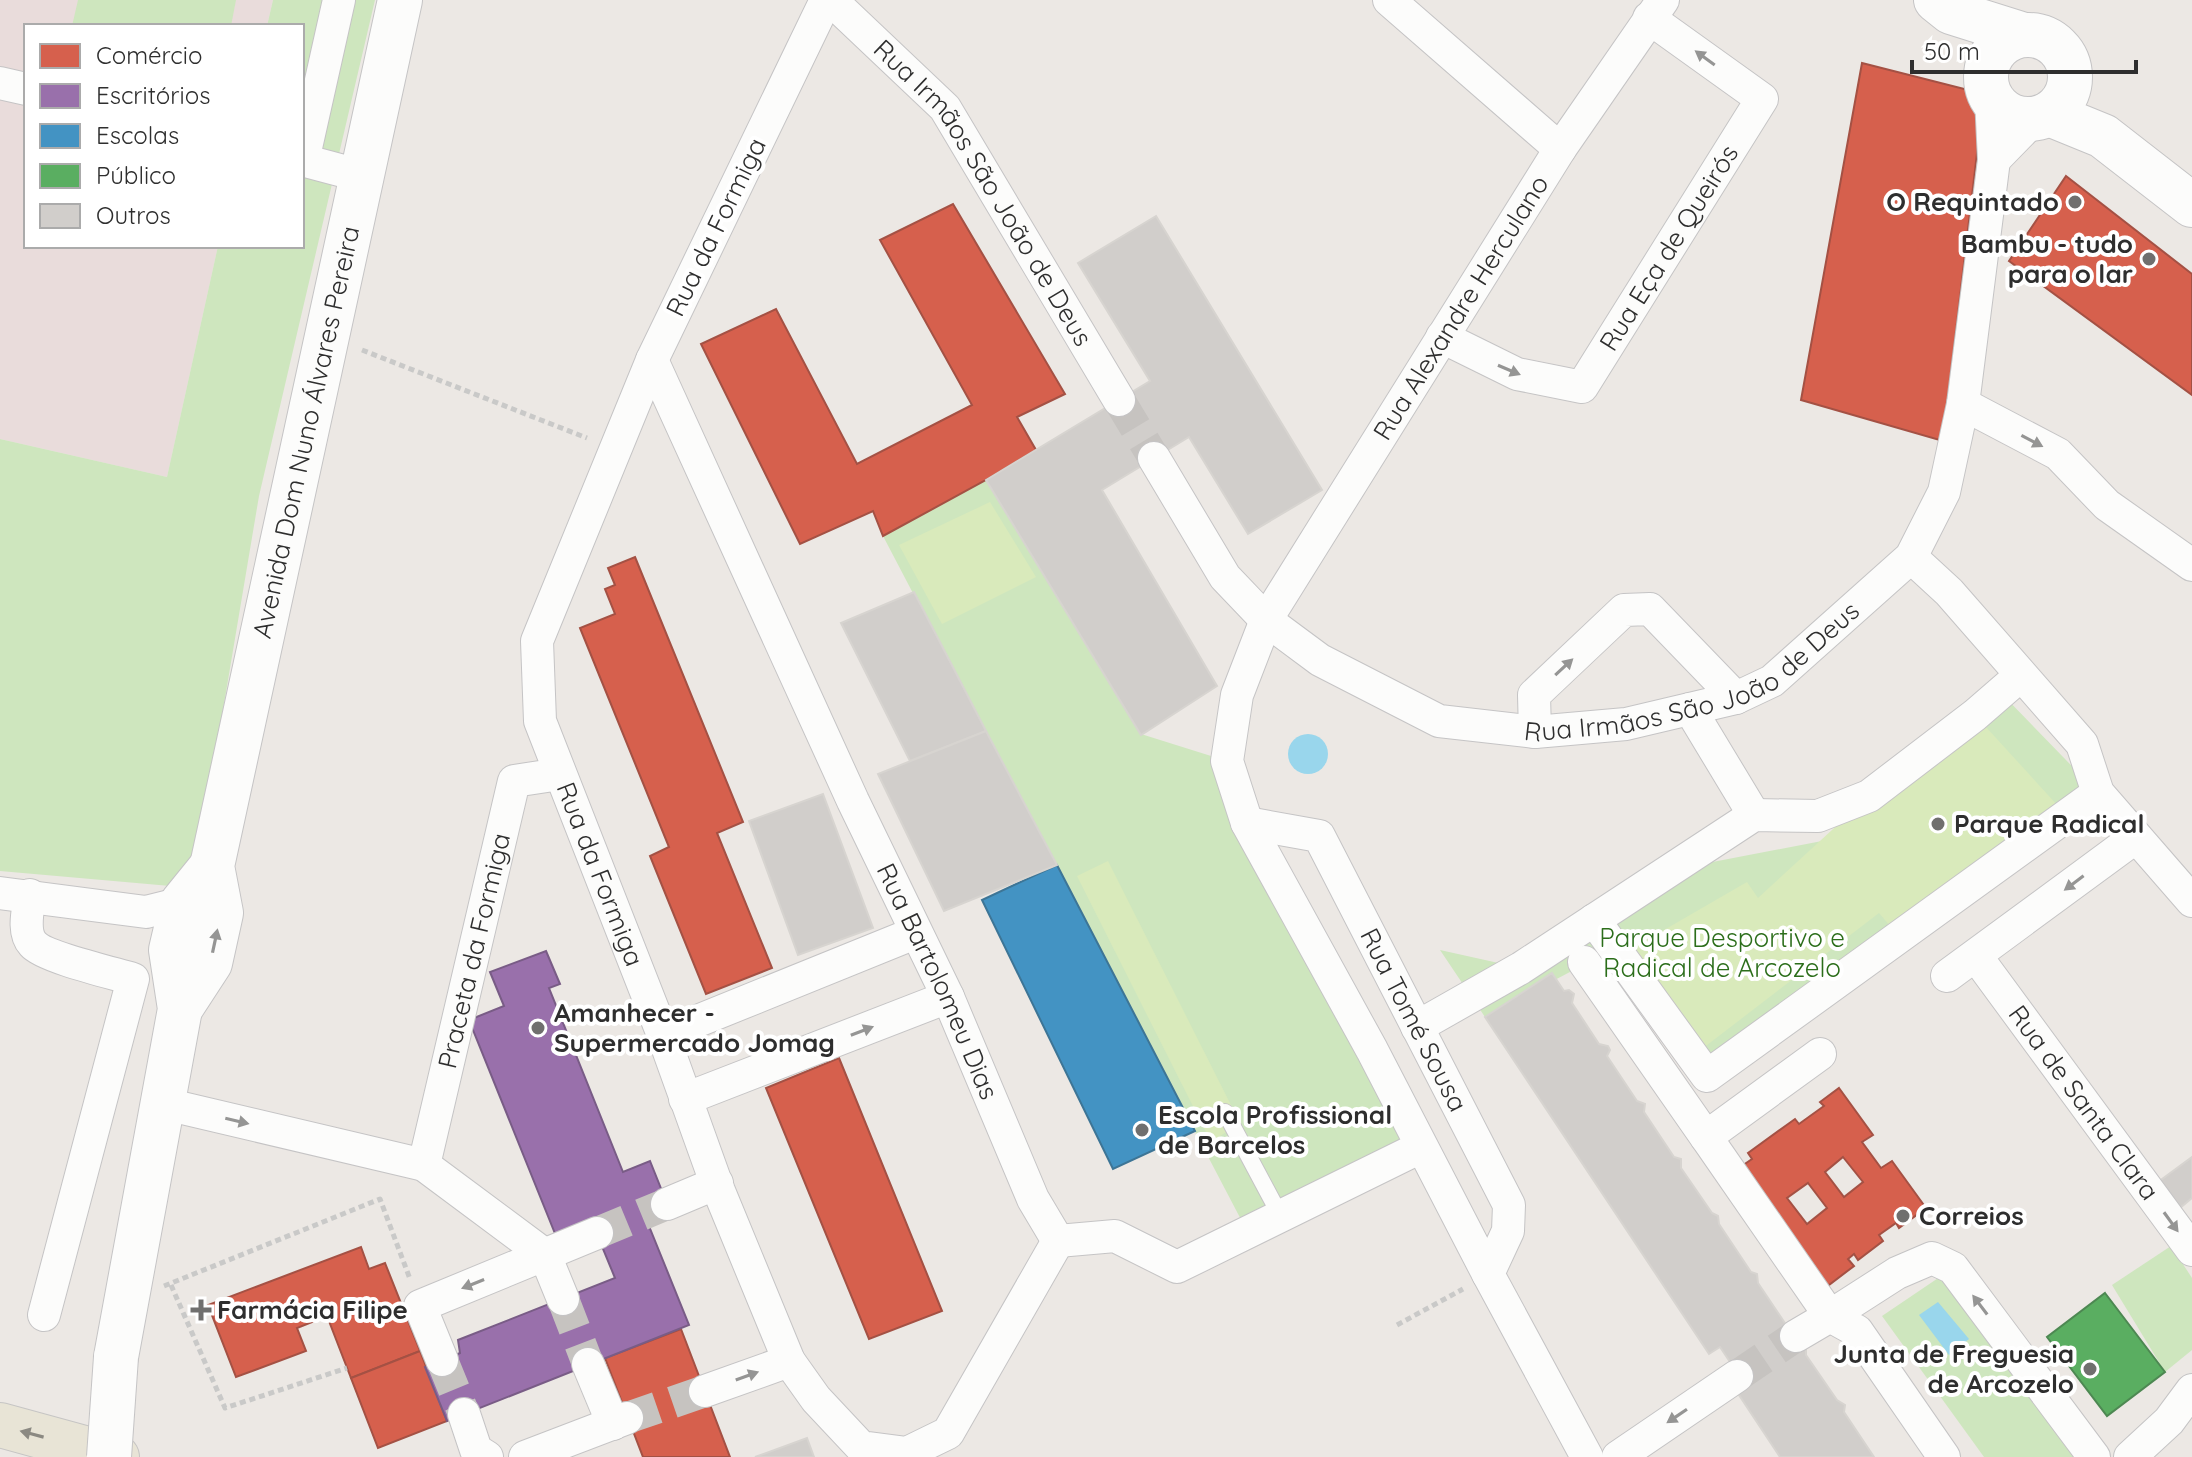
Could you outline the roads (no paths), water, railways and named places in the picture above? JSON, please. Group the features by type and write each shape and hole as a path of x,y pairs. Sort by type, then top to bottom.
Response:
{"main road":[{"name":"Avenida Dom Nuno Álvares Pereira","path":"180,1009 210,963 221,913 212,866 400,0"},
{"path":"1944,6 2024,35 2050,40 2067,60 2103,136"},
{"path":"1944,6 1989,90 2009,115 2041,117 2103,136 2192,205"},
{"path":"1989,90 1986,69 1991,56 2011,39 2024,35"},
{"path":"2041,117 2067,97 2071,73"},
{"name":"Avenida Dom Nuno Álvares Pereira","path":"109,1457 116,1357 180,1009 164,907 212,866"},
{"path":"0,1425 117,1457"}],"street":[{"path":"304,151 339,0"},
{"name":"Rua da Formiga","path":"828,0 652,360 537,641 540,721 663,1035 717,1183 789,1361 816,1399 861,1447 907,1453 948,1433 1058,1241"},
{"name":"Rua Irmãos São João de Deus","path":"828,0 945,108 1119,400"},
{"path":"1389,0 1560,149"},
{"name":"Rua Alexandre Herculano","path":"1266,620 1560,149 1656,9"},
{"name":"Rua Eça de Queirós","path":"1442,337 1517,374 1582,387 1762,99 1656,9"},
{"path":"0,83 24,89"},
{"name":"Rua Irmãos São João de Deus","path":"1154,458 1225,577 1266,620 1320,660 1439,721 1535,732 1626,724 1736,698 1772,681 1911,557 1944,492 1963,404 1994,160 1989,90"},
{"path":"1994,160 2041,117"},
{"path":"304,161 362,176"},
{"name":"Rua Bartolomeu Dias","path":"652,360 915,933 948,997 1033,1199 1058,1241"},
{"path":"1963,404 2058,454 2107,505 2192,565"},
{"path":"1911,557 1949,592 2082,744 2098,793 2192,901"},
{"path":"1535,732 1534,695 1624,610 1650,609 1736,698"},
{"name":"Rua Tomé Sousa","path":"1266,620 1237,695 1227,761 1247,823 1372,1050 1587,1457"},
{"path":"1417,1027 1521,968 1754,815 1818,816 1869,796 1975,715 2020,676"},
{"path":"1690,709 1754,815"},
{"name":"Praceta da Formiga","path":"424,1165 514,781 560,774"},
{"path":"1594,920 1707,1076 2098,793"},
{"name":"Rua Tomé Sousa","path":"1247,823 1319,836 1509,1205 1508,1231 1488,1274"},
{"path":"1947,976 2136,837"},
{"path":"44,1315 133,979 45,953 32,943 15,894 164,907"},
{"path":"663,1035 915,933"},
{"name":"Rua de Santa Clara","path":"1976,956 2192,1250"},
{"path":"1584,962 1830,1316 1857,1331 1944,1457"},
{"path":"685,1099 948,997"},
{"path":"1706,1137 1820,1054"},
{"path":"161,1103 424,1165 545,1255 563,1299"},
{"path":"1058,1241 1115,1236 1177,1267 1421,1147"},
{"path":"667,1204 717,1183"},
{"path":"442,1360 420,1306 597,1233"},
{"path":"1796,1336 1897,1273 1932,1258 1953,1268 2094,1457"},
{"path":"705,1391 789,1361"},
{"path":"525,1457 620,1421 588,1364"},
{"path":"1618,1457 1737,1376"},
{"path":"2130,1457 2180,1416 2192,1390"},
{"path":"464,1414 476,1450 487,1457"}],"lane":[{"path":"1225,1112 1280,1215"}],"water":[{"path":"1308,734 1322,740 1328,754 1322,768 1308,774 1294,768 1288,754 1294,740"},
{"path":"1938,1302 1969,1339 1949,1355 1919,1315"}],"tunnel":[{"path":"1119,400 1154,458"},
{"path":"597,1233 667,1204"},
{"path":"563,1299 588,1364"},
{"path":"1737,1376 1796,1336"},
{"path":"442,1360 464,1414"},
{"path":"627,1418 705,1391"}],"place":[{"name":"O Requintado","path":"2075,202"},
{"name":"Bambu - tudo para o lar","path":"2149,259"},
{"name":"Parque Radical","path":"1938,824"},
{"name":"Amanhecer - Supermercado Jomag","path":"538,1028"},
{"name":"Escola Profissional de Barcelos","path":"1142,1130"},
{"name":"Correios","path":"1903,1216"},
{"name":"Farmácia Filipe","path":"201,1310"},
{"name":"Junta de Freguesia de Arcozelo","path":"2090,1369"}],"park label":[{"name":"Parque Desportivo e Radical de Arcozelo","path":"1722,953"}]}
